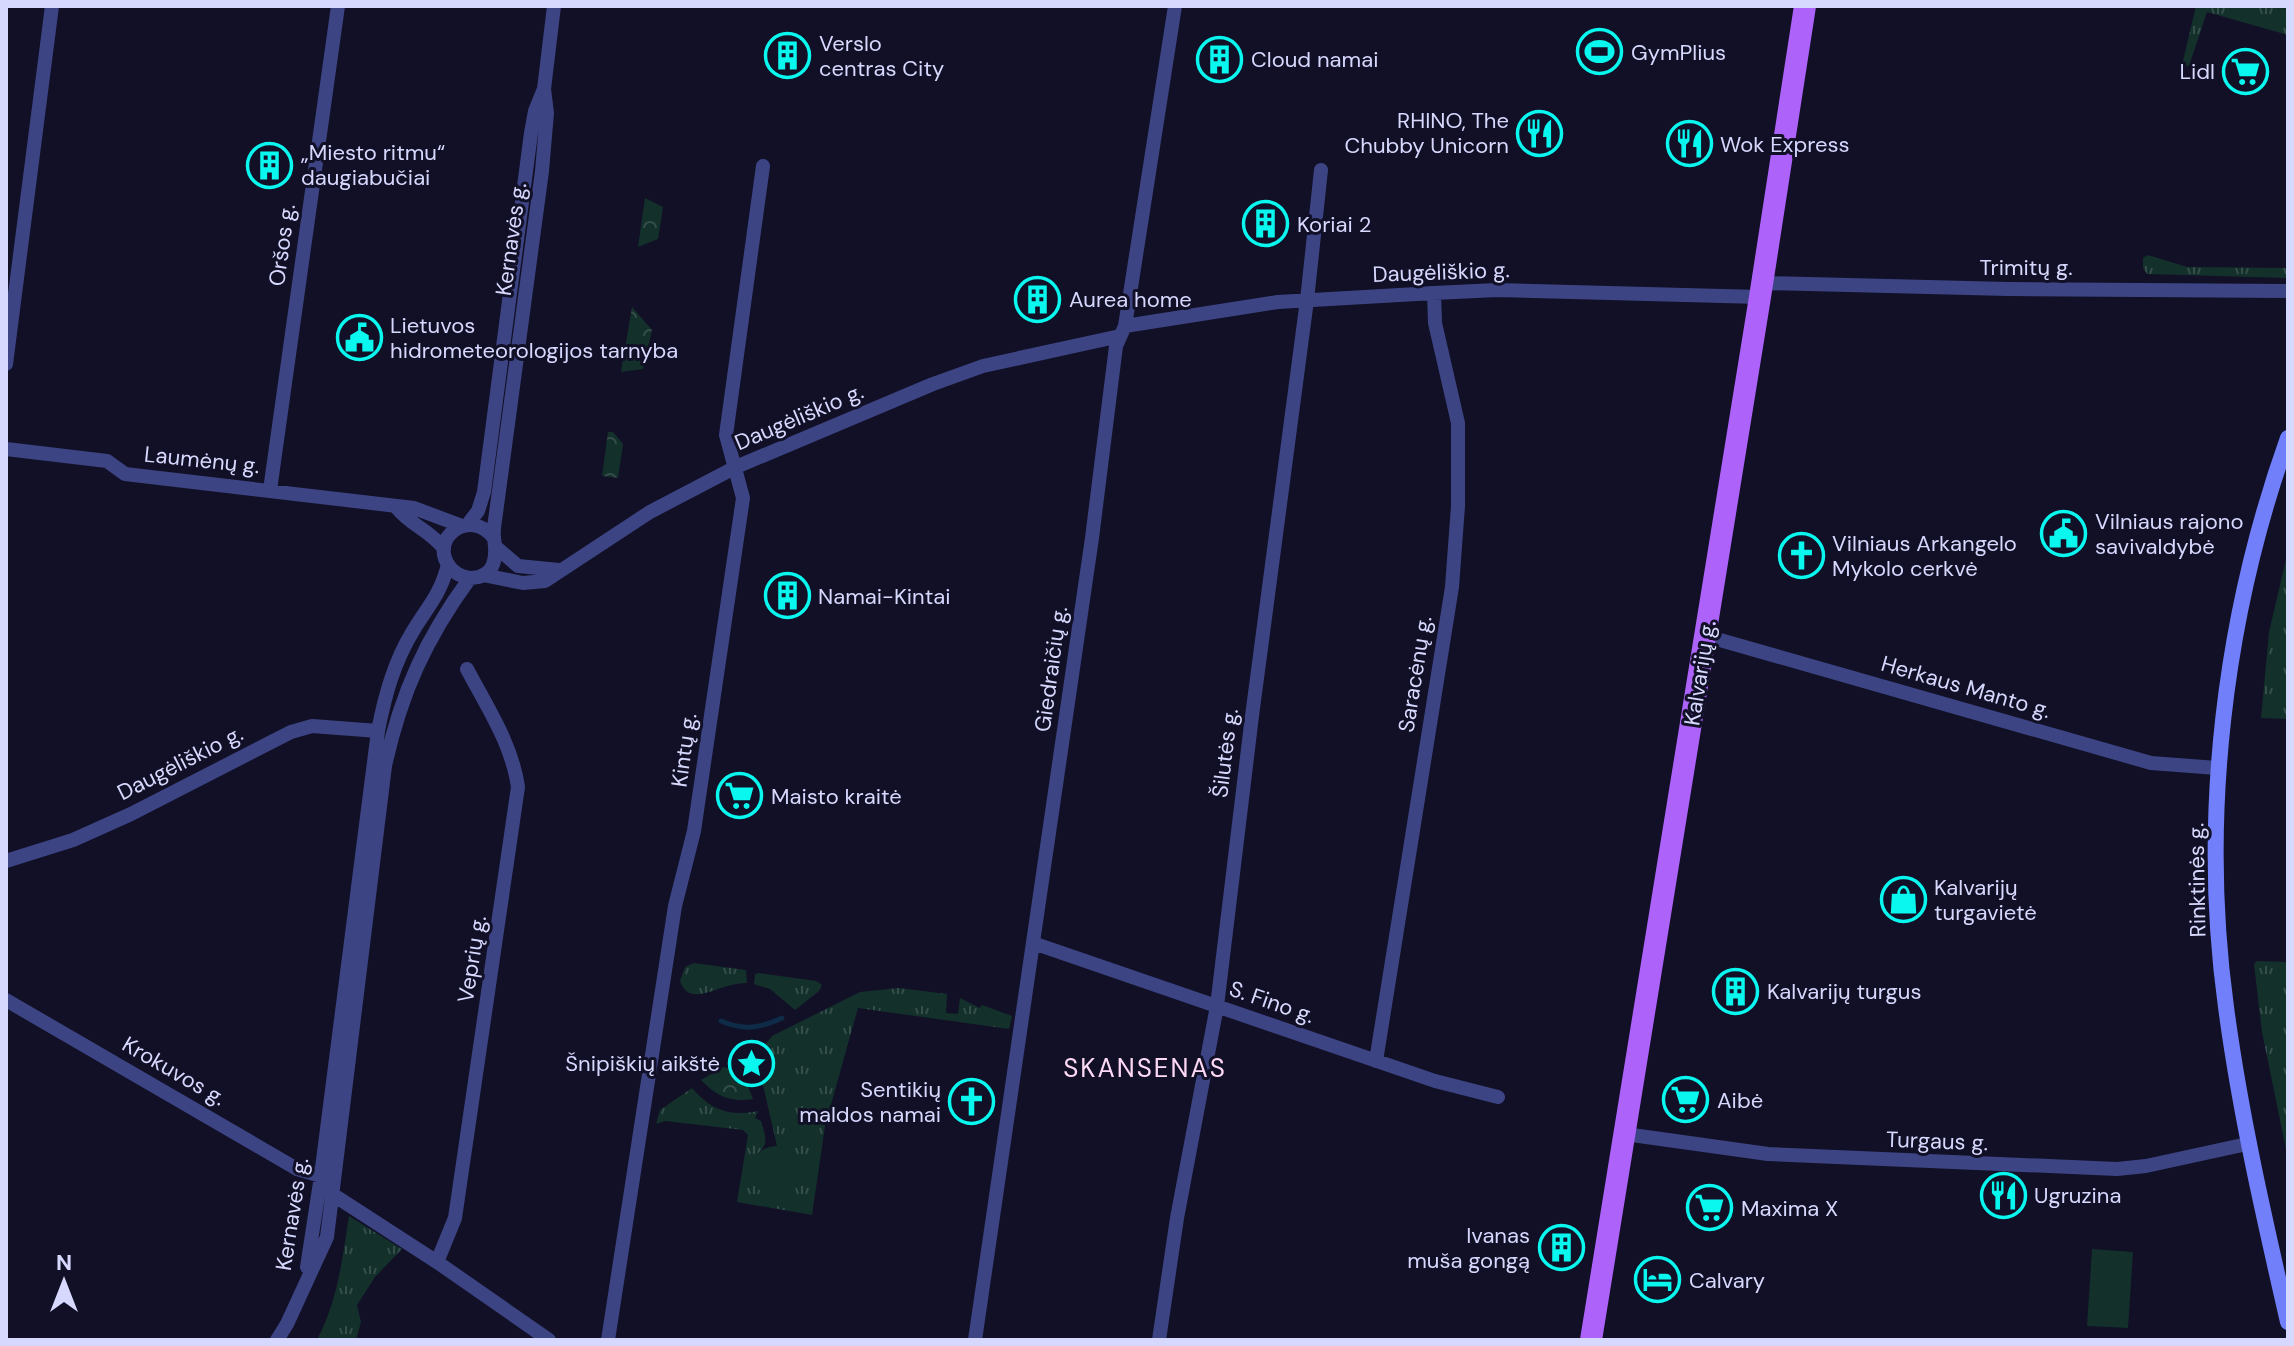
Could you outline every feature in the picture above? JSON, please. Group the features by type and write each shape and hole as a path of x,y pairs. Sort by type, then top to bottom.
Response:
{"main road":[{"name":"Kalvarijų g.","path":"1591,1340 1762,290 1805,6"},
{"name":"Rinktinės g.","path":"2288,438 2252,556 2231,658 2217,768 2225,1003 2247,1144 2288,1322"}],"street":[{"path":"6,364 52,6"},
{"name":"Oršos g.","path":"270,490 338,6"},
{"name":"Kernavės g.","path":"302,1291 327,1237 385,766 395,722 424,649 453,601 476,576 494,563 542,171 547,113 544,89 554,6"},
{"name":"Giedraičių g.","path":"975,1340 1092,538 1116,346 1123,331 1175,6"},
{"name":"Kernavės g.","path":"444,549 450,534 465,525 478,511 484,492 531,133 544,89"},
{"name":"Kintų g.","path":"608,1340 675,906 694,831 743,498 726,435 763,166"},
{"name":"Šilutės g.","path":"1159,1340 1177,1218 1217,1006 1321,170"},
{"name":"Daugėliškio g.","path":"476,576 533,583 545,581 650,512 736,467 983,366 1123,331 1278,302 1307,300 1497,290 1762,290"},
{"name":"Trimitų g.","path":"1762,290 2288,291"},
{"name":"Saracėnų g.","path":"1376,1061 1452,587 1458,506 1458,423 1435,323 1434,293"},
{"name":"Laumėnų g.","path":"6,449 107,461 125,474 414,508 465,525"},
{"name":"Laumėnų g.","path":"397,508 409,520 433,534 444,549"},
{"path":"465,525 483,527 518,566 559,570"},
{"path":"444,549 448,564 457,574 476,576"},
{"name":"Kernavės g.","path":"302,1291 321,1176 378,731 393,671 413,631 442,587 448,564"},
{"name":"Herkaus Manto g.","path":"1706,636 2151,763 2217,768"},
{"name":"Veprių g.","path":"437,1262 455,1218 518,787 508,747 467,669"},
{"name":"Daugėliškio g.","path":"6,861 73,840 131,814 291,732 312,726 378,731"},
{"name":"S. Fino g.","path":"1033,943 1435,1081 1498,1097"},
{"name":"Krokuvos g.","path":"6,1000 297,1169 321,1176"},
{"name":"Turgaus g.","path":"1625,1134 1768,1154 2117,1169 2146,1166 2247,1144"},
{"path":"332,1194 549,1340"},
{"path":"277,1340 302,1291"}],"green space":[{"path":"2196,6 2272,6 2288,9 2288,35 2207,12 2189,66 2182,65"},
{"path":"645,198 663,207 658,239 638,247"},
{"path":"2148,255 2187,267 2288,268 2288,278 2147,274 2143,268 2143,258"},
{"path":"632,307 652,330 643,369 621,372"},
{"path":"608,432 613,432 623,444 618,478 602,476"},
{"path":"2288,551 2288,719 2261,718 2269,632"},
{"path":"2257,961 2288,962 2288,1159 2262,1032 2254,964"},
{"path":"694,963 746,970 747,983 691,993 680,981 685,967"},
{"path":"755,974 816,981 822,985 795,1010 770,989 754,984"},
{"path":"899,988 947,994 946,1013 958,1014 960,998 980,1008 982,1005 1012,1016 1009,1029 858,1008 825,1126 812,1215 737,1202 748,1135 743,1130 665,1121 656,1124 660,1110 692,1088 706,1102 721,1110 738,1113 758,1111 755,1118 761,1121 765,1139 764,1147 757,1154 756,1185 769,1194 777,1195 779,1146 759,1068 762,1049 772,1036 860,992"},
{"path":"723,1067 742,1071 753,1099 724,1097 701,1080"},
{"path":"776,1146 793,1154 801,1171 793,1188 776,1196 759,1188 751,1171 759,1154"},
{"path":"349,1216 402,1249 375,1277 357,1305 361,1322 356,1340 317,1340 335,1295"},
{"path":"2092,1249 2133,1252 2128,1328 2087,1326"}],"waterway":[{"path":"721,1021 752,1027 782,1018"}],"place":[{"name":"GymPlius","path":"1600,52"},
{"name":"Verslo centras City","path":"788,56"},
{"name":"Cloud namai","path":"1220,59"},
{"name":"Lidl","path":"2246,71"},
{"name":"RHINO, The Chubby Unicorn","path":"1540,133"},
{"name":"Wok Express","path":"1689,144"},
{"name":"„Miesto ritmu“ daugiabučiai","path":"270,165"},
{"name":"Koriai 2","path":"1266,224"},
{"name":"Aurea home","path":"1038,299"},
{"name":"Lietuvos hidrometeorologijos tarnyba","path":"359,338"},
{"name":"Vilniaus rajono savivaldybė","path":"2064,534"},
{"name":"Vilniaus Arkangelo Mykolo cerkvė","path":"1801,556"},
{"name":"Namai-Kintai","path":"787,596"},
{"name":"Maisto kraitė","path":"740,796"},
{"name":"Kalvarijų turgavietė","path":"1903,900"},
{"name":"Kalvarijų turgus","path":"1736,991"},
{"name":"Šnipiškių aikštė","path":"751,1063"},
{"name":"Aibė","path":"1686,1100"},
{"name":"Sentikių maldos namai","path":"972,1102"},
{"name":"Ugruzina","path":"2003,1195"},
{"name":"Maxima X","path":"1710,1208"},
{"name":"Ivanas muša gongą","path":"1561,1248"},
{"name":"Calvary","path":"1658,1280"}],"district":[{"name":"SKANSENAS","path":"1145,1068"}]}
